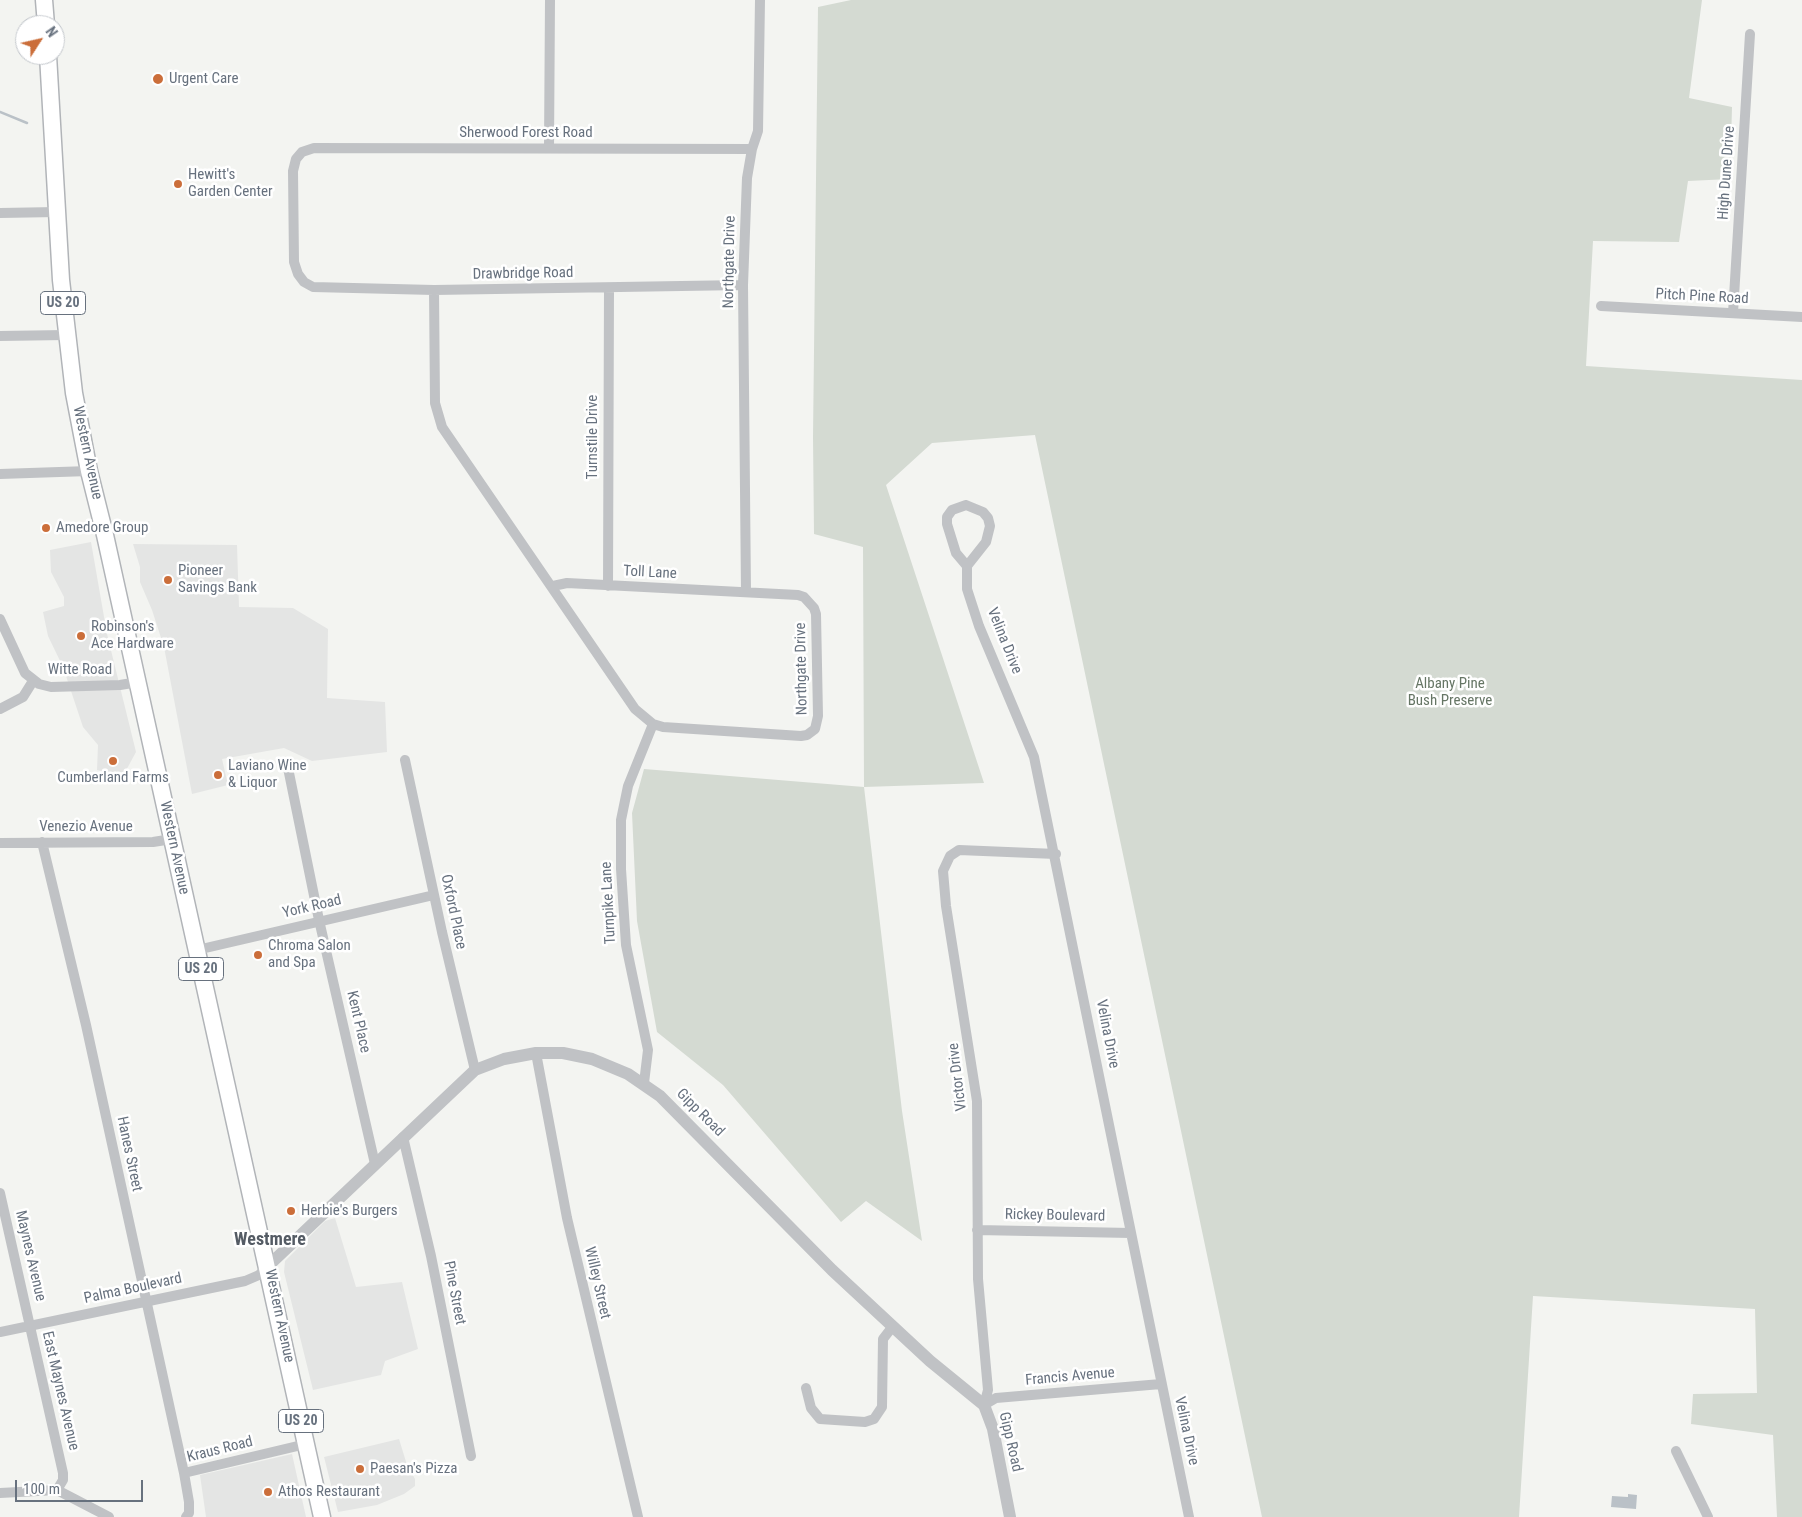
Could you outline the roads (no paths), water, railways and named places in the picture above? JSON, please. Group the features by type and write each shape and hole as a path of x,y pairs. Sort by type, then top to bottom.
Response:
{"main road":[{"path":"44,0 45,15"},
{"name":"Western Avenue","path":"49,65 66,335 89,470 268,1266 322,1517"}],"street":[{"path":"549,148 550,0"},
{"name":"Northgate Drive","path":"653,724 710,731 801,736 807,735 815,729 818,716 816,614 814,608 810,602 798,595 746,592 743,285 747,178 752,149 758,131 760,0"},
{"name":"High Dune Drive","path":"1733,313 1750,34"},
{"name":"Sherwood Forest Road","path":"304,282 298,274 294,262 293,171 296,159 302,152 314,148 752,149"},
{"path":"0,213 57,212"},
{"name":"Drawbridge Road","path":"304,282 313,287 434,290 743,285"},
{"name":"Turnstile Drive","path":"608,586 609,288"},
{"path":"434,290 436,403 442,427 490,500 553,586 625,696 644,718 653,724"},
{"name":"Pitch Pine Road","path":"1601,306 1802,317"},
{"path":"0,336 66,335"},
{"path":"0,474 89,470"},
{"path":"966,505 982,512 988,518 990,526 986,542 967,566 956,553 947,524 947,517 952,510 966,505"},
{"name":"Velina Drive","path":"967,566 967,589 979,626 1034,756 1056,854 1189,1517"},
{"name":"Toll Lane","path":"553,586 567,583 746,592"},
{"name":"Witte Road","path":"0,619 25,673 33,681 52,687 120,685 138,682"},
{"path":"0,709 23,697 33,681"},
{"name":"Turnpike Lane","path":"644,1083 648,1050 626,944 621,869 621,820 628,786 653,724"},
{"name":"Oxford Place","path":"405,760 475,1070"},
{"name":"Kent Place","path":"288,768 319,920 375,1164"},
{"name":"Venezio Avenue","path":"0,843 153,842 172,839"},
{"name":"Hanes Street","path":"42,842 86,1025 184,1473"},
{"name":"Victor Drive","path":"984,1405 988,1390 978,1279 977,1102 946,906 944,865 950,856 959,850 1056,854"},
{"name":"York Road","path":"197,950 319,920 434,895"},
{"name":"Gipp Road","path":"268,1266 475,1070 504,1059 536,1053 563,1053 610,1065 644,1083 683,1118 794,1234 976,1401 984,1405 993,1429 1010,1517"},
{"name":"Willey Street","path":"536,1053 567,1218 638,1517"},
{"name":"Pine Street","path":"403,1137 431,1256 471,1456"},
{"name":"Maynes Avenue","path":"0,1194 30,1326"},
{"name":"Rickey Boulevard","path":"977,1230 1131,1233"},
{"name":"Palma Boulevard","path":"0,1332 245,1281 259,1275 268,1266"},
{"name":"East Maynes Avenue","path":"30,1326 63,1473 63,1480 57,1490"},
{"path":"806,1388 811,1408 820,1419 865,1422 874,1419 882,1407 883,1339 893,1326"},
{"name":"Francis Avenue","path":"984,1405 996,1398 1161,1384"},
{"name":"Kraus Road","path":"186,1517 189,1513 189,1502 184,1473 306,1444"},
{"path":"1676,1451 1708,1517"},
{"path":"0,1493 57,1490 109,1517"}],"waterway":[{"path":"0,112 27,123"}],"place":[{"name":"Urgent Care","path":"158,79"},
{"name":"Hewitt's Garden Center","path":"178,184"},
{"name":"Amedore Group","path":"46,528"},
{"name":"Pioneer Savings Bank","path":"168,580"},
{"name":"Robinson's Ace Hardware","path":"81,636"},
{"name":"Cumberland Farms","path":"113,761"},
{"name":"Laviano Wine & Liquor","path":"218,775"},
{"name":"Chroma Salon and Spa","path":"258,955"},
{"name":"Herbie's Burgers","path":"291,1211"},
{"name":"Paesan's Pizza","path":"360,1469"},
{"name":"Athos Restaurant","path":"268,1492"}],"district":[{"name":"Westmere","path":"270,1240"}],"park label":[{"name":"Albany Pine Bush Preserve","path":"1450,692"}]}
